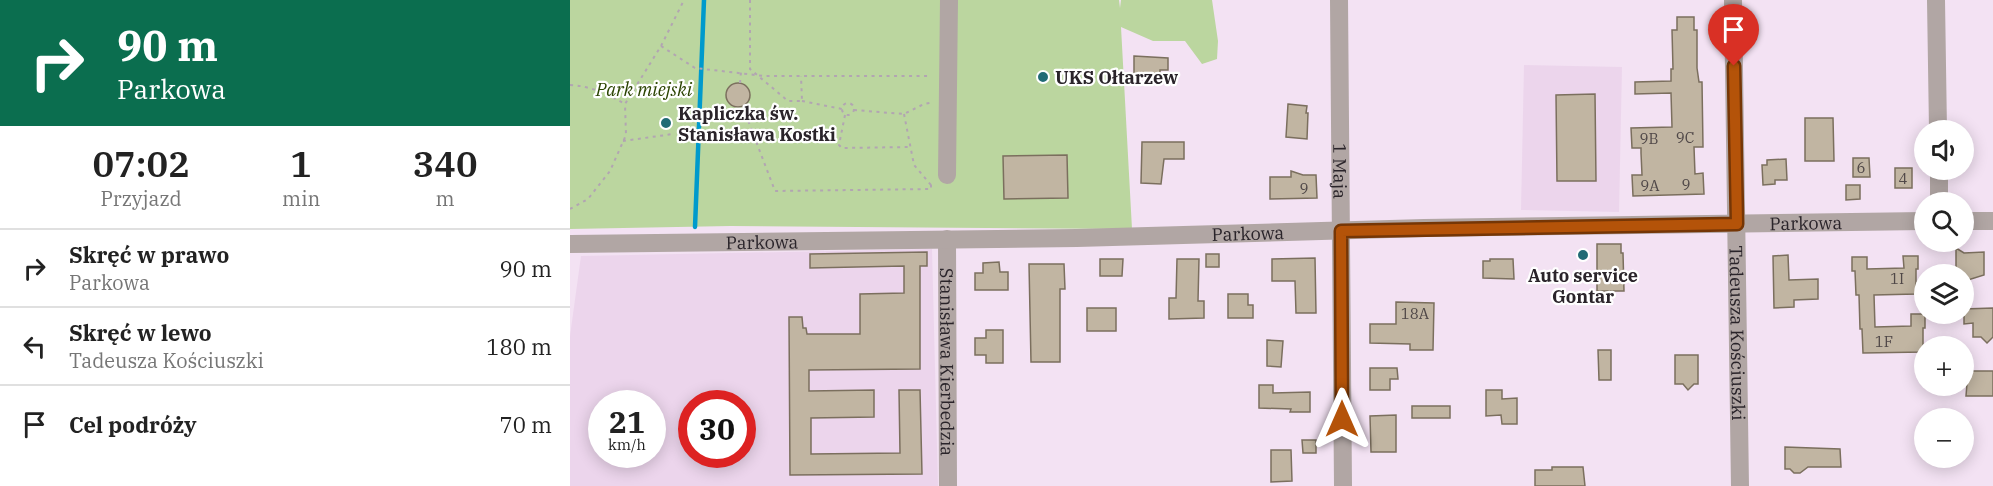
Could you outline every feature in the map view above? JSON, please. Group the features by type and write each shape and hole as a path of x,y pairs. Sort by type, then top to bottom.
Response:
{"street":[{"path":"939,175 948,103 949,0"},
{"name":"1 Maja","path":"1339,0 1343,486"},
{"name":"Tadeusza Kościuszki","path":"1733,0 1740,486"},
{"path":"1936,0 1938,120"},
{"name":"Parkowa","path":"570,244 1077,238 1914,221"},
{"path":"1974,221 1993,221"},
{"name":"Stanisława Kierbedzia","path":"947,239 948,486"}],"path":[{"path":"570,209 588,199 610,171 626,135 625,104 661,46 684,0"},
{"path":"750,0 750,69 755,75 788,101 802,100 842,109"},
{"path":"661,46 695,68 706,71 801,76 949,76"},
{"path":"740,83 741,72"},
{"path":"801,76 802,100"},
{"path":"570,85 581,85 607,93 625,104"},
{"path":"854,110 904,114 924,104 948,103"},
{"path":"842,109 845,104 849,104 854,110"},
{"path":"742,107 775,191 931,189 939,175"},
{"path":"842,109 845,115 839,144 842,148 910,147"},
{"path":"845,115 851,114 854,110"},
{"path":"904,114 914,165 931,186"},
{"path":"623,141 673,134"}],"shaded area":[{"path":"1524,65 1622,67 1619,212 1521,210"},
{"path":"932,249 938,486 570,486 570,336 581,256"}],"green space":[{"name":"Park miejski","path":"570,0 1119,0 1120,8 1121,0 1212,0 1218,41 1217,59 1202,64 1185,41 1153,41 1121,27 1132,229 730,226 570,229"}],"building":[{"path":"1677,17 1694,17 1694,30 1697,30 1697,68 1699,82 1702,82 1703,147 1694,147 1695,174 1703,173 1704,194 1633,196 1632,175 1642,175 1641,148 1632,148 1631,128 1672,127 1671,93 1635,94 1635,82 1671,81 1672,30 1677,30"},
{"path":"1134,56 1168,58 1168,70 1160,70 1160,74 1134,73"},
{"path":"738,83 747,86 750,95 747,104 738,107 729,104 726,95 729,86"},
{"path":"1595,94 1596,181 1557,181 1556,95"},
{"path":"1288,104 1307,106 1307,139 1286,137"},
{"path":"1805,118 1833,118 1834,161 1805,161"},
{"path":"1142,142 1184,142 1184,159 1164,159 1161,184 1141,183"},
{"path":"1067,155 1068,198 1004,199 1003,156"},
{"path":"1853,158 1869,158 1870,177 1853,177"},
{"path":"1786,159 1787,180 1775,180 1775,184 1763,185 1762,165 1767,165 1767,160"},
{"path":"1895,168 1912,168 1912,188 1895,188"},
{"path":"1291,171 1303,175 1316,175 1317,198 1270,199 1270,177 1291,177"},
{"path":"1846,185 1860,185 1860,199 1846,200"},
{"path":"1597,244 1621,244 1624,291 1597,291"},
{"path":"927,252 927,266 920,266 920,369 809,370 809,391 874,390 874,417 811,418 811,454 900,453 899,390 920,390 922,474 790,475 789,317 802,317 803,328 806,328 807,334 860,334 860,294 904,293 904,266 810,268 810,254"},
{"path":"1956,252 1984,252 1984,275 1974,278 1974,264 1956,264"},
{"path":"1206,254 1219,254 1219,267 1206,267"},
{"path":"1788,255 1789,280 1818,279 1818,299 1794,300 1794,307 1774,308 1773,256"},
{"path":"1903,256 1918,256 1918,264 1914,264 1914,294 1874,295 1875,327 1911,326 1911,314 1914,314 1914,324 1925,324 1923,336 1914,336 1914,352 1863,353 1859,295 1856,295 1852,257 1867,257 1867,269 1904,268"},
{"path":"1315,258 1316,313 1296,313 1295,281 1272,281 1272,259"},
{"path":"1100,259 1123,259 1122,276 1100,276"},
{"path":"1177,259 1199,259 1198,301 1204,301 1204,318 1169,319 1169,298 1176,298"},
{"path":"1490,259 1513,259 1514,279 1483,278 1483,261 1490,261"},
{"path":"999,262 1000,272 1008,272 1008,290 975,290 975,273 983,273 983,263"},
{"path":"1029,264 1064,264 1065,289 1060,289 1060,362 1031,362"},
{"path":"1228,294 1248,294 1248,305 1253,305 1253,318 1228,318"},
{"path":"1396,302 1434,303 1433,350 1410,350 1410,344 1370,343 1370,324 1396,324"},
{"path":"1087,308 1116,308 1116,331 1087,331"},
{"path":"1993,308 1993,337 1987,343 1981,337 1973,336 1974,309"},
{"path":"986,330 1003,330 1003,363 986,363 986,355 975,355 975,338 986,338"},
{"path":"1267,340 1283,341 1281,367 1267,366"},
{"path":"1598,350 1611,350 1611,380 1599,380"},
{"path":"1675,355 1698,355 1698,384 1694,384 1688,390 1683,384 1675,384"},
{"path":"1370,368 1397,368 1398,379 1390,379 1390,390 1370,390"},
{"path":"1974,371 1993,371 1993,396 1974,396"},
{"path":"1259,385 1273,385 1273,393 1310,392 1310,412 1259,408"},
{"path":"1486,390 1502,390 1502,399 1517,398 1517,424 1502,424 1501,415 1486,416"},
{"path":"1412,406 1450,406 1450,418 1412,418"},
{"path":"1396,415 1396,452 1371,452 1370,416"},
{"path":"1302,440 1316,440 1316,453 1303,453"},
{"path":"1785,447 1840,449 1841,467 1808,467 1800,473 1794,473 1790,469 1785,469"},
{"path":"1271,450 1291,450 1292,481 1271,482"},
{"path":"1552,467 1583,467 1585,486 1535,486 1535,470 1552,470"}],"waterway":[{"path":"695,227 704,0"}],"place":[{"name":"UKS Ołtarzew","path":"1043,77"},
{"name":"Kapliczka św. Stanisława Kostki","path":"666,123"},
{"name":"Auto service Gontar","path":"1583,255"}],"route":[{"path":"1342,419 1341,231 1737,224 1734,66"}]}
